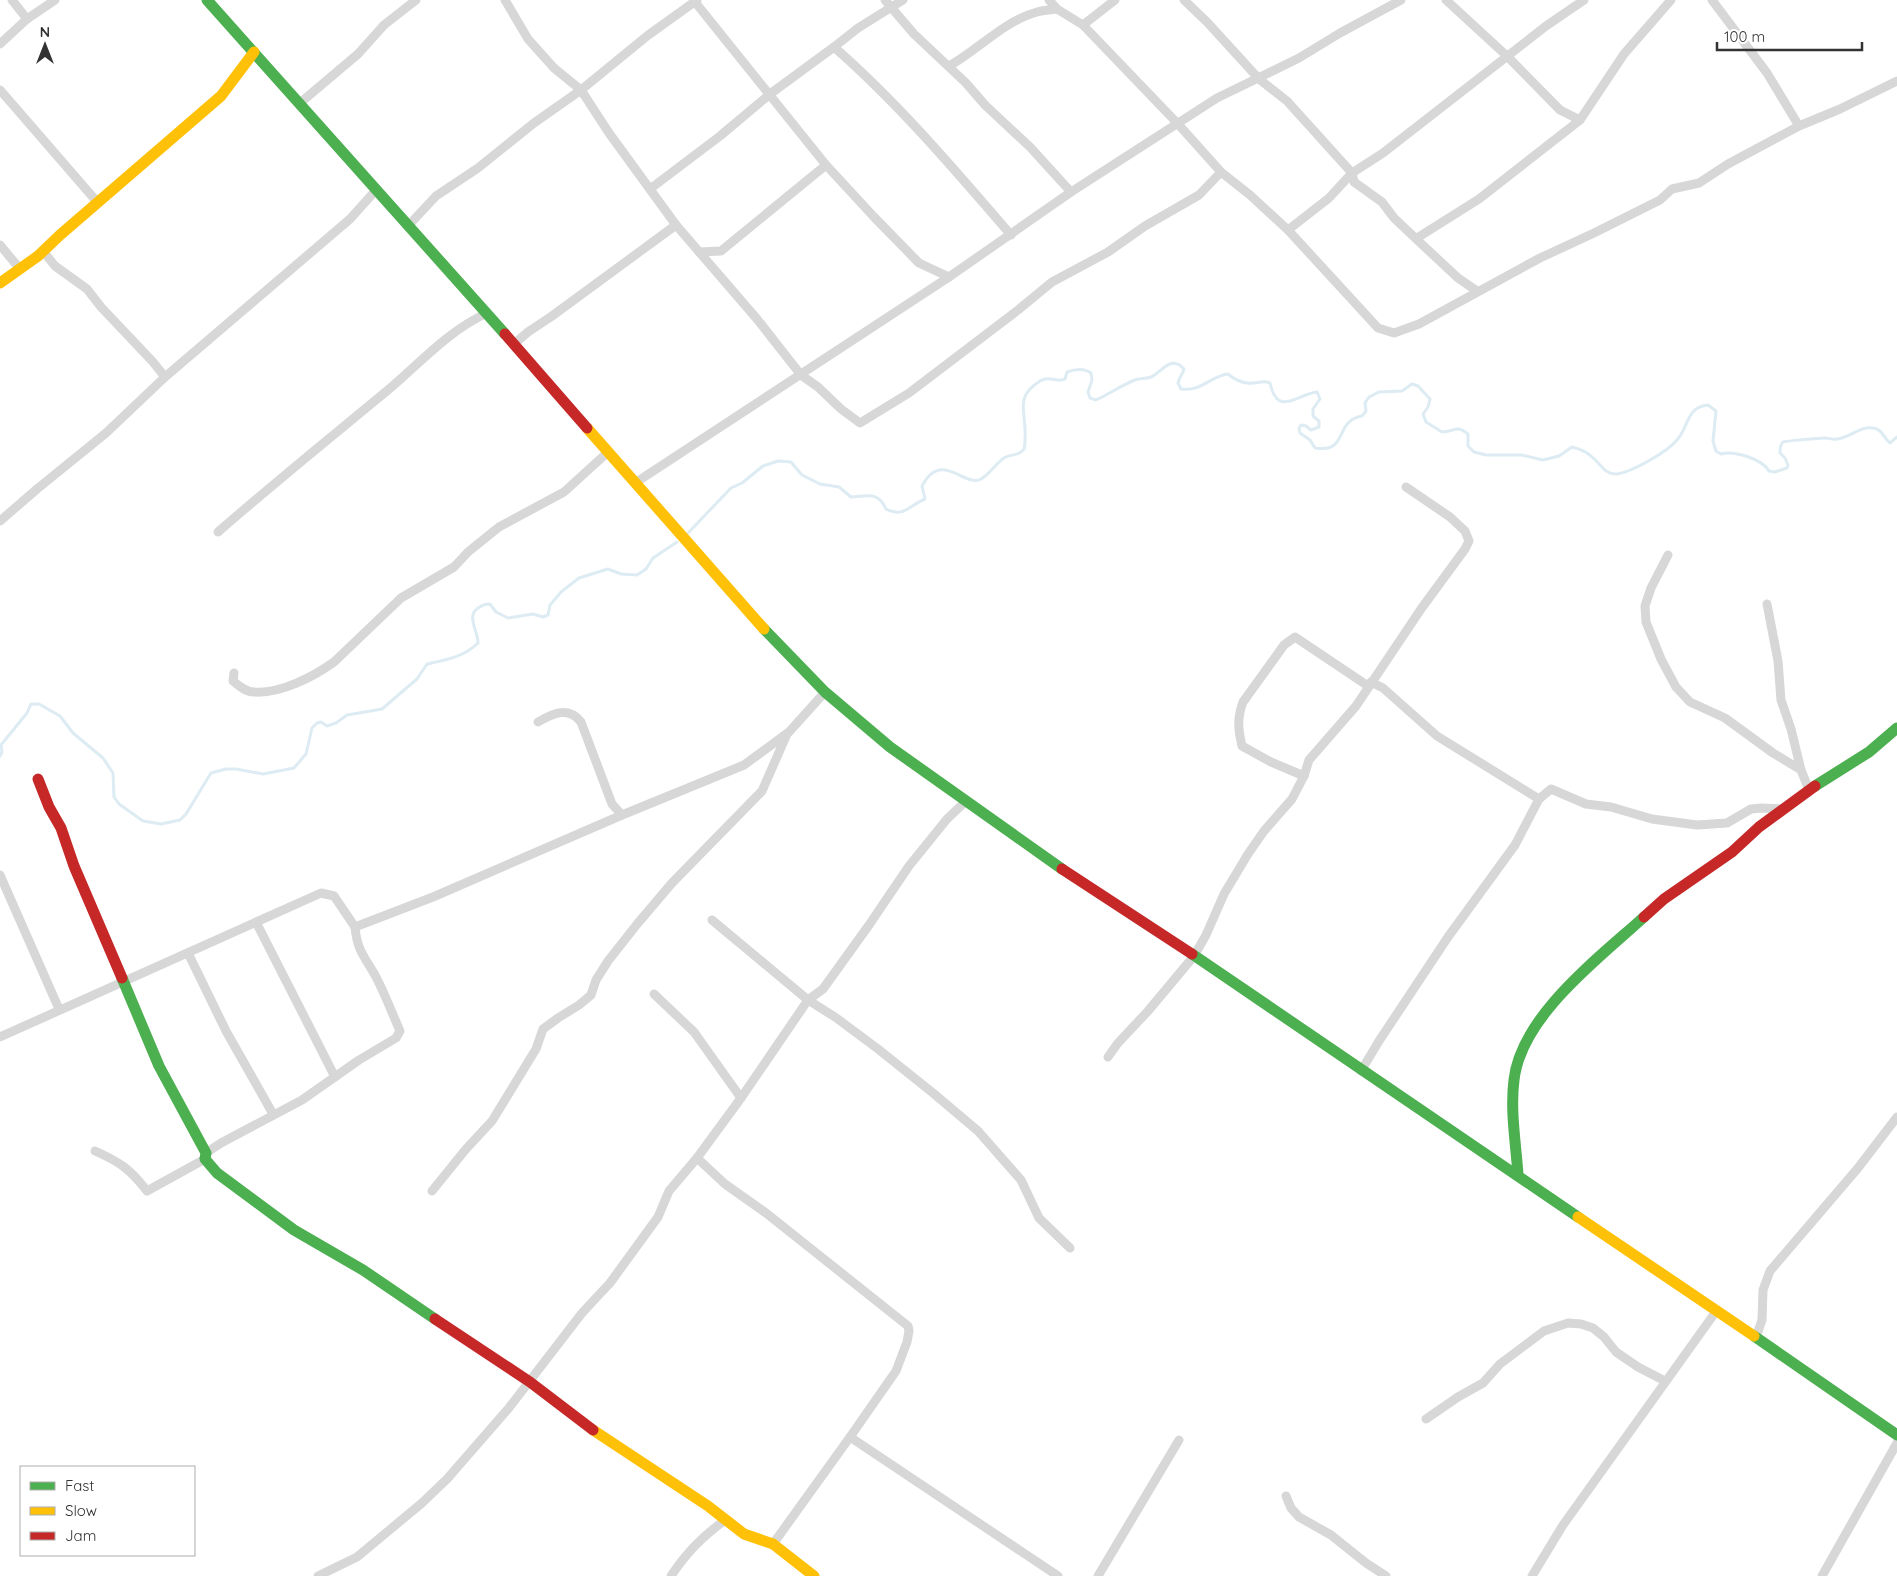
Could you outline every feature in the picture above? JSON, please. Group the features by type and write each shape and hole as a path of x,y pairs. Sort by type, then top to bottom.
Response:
{"main road":[{"path":"207,0 487,313 635,484 767,632 825,692 890,747 1098,894 1194,956 1361,1072 1518,1175 1897,1434"},
{"path":"0,283 43,251 221,96 254,52"},
{"path":"1518,1175 1513,1098 1514,1078 1520,1053 1534,1030 1571,984 1664,899 1732,852 1759,827 1809,790 1869,752 1897,728"},
{"path":"38,779 49,807 61,828 74,866 159,1066 205,1156 217,1173 294,1230 348,1261 530,1382 586,1426 708,1506 744,1534 773,1544 814,1576"}],"street":[{"path":"12,0 27,19"},
{"path":"0,44 27,19 55,0"},
{"path":"300,103 358,54 384,25 416,0"},
{"path":"505,0 528,39 554,68 581,90 609,133 676,225 757,319 801,376 818,387 841,409 860,423 909,393 1052,282 1108,252 1145,226 1199,195 1221,172"},
{"path":"650,189 720,136 770,94 834,48 888,4 902,0"},
{"path":"1050,0 1056,9 1082,25 1178,124 1221,172 1250,195 1288,230 1378,328 1394,333 1419,324 1540,258 1660,200 1672,189 1699,182 1728,164 1799,126 1840,109 1897,81"},
{"path":"1082,25 1115,0"},
{"path":"1184,0 1208,22 1259,79 1287,101 1352,173 1354,182 1382,202 1394,218 1458,278 1477,292"},
{"path":"635,484 949,277 1071,192 1217,98 1299,58 1401,0"},
{"path":"1446,0 1508,57 1560,110 1580,120"},
{"path":"1288,230 1329,198 1352,173 1383,153 1546,26 1584,0"},
{"path":"1417,238 1479,199 1580,120 1624,54 1671,0"},
{"path":"1712,0 1767,73 1799,126"},
{"path":"408,226 436,196 478,168 534,123 581,90 647,36 696,1 826,165 919,262 949,277"},
{"path":"888,4 914,34 949,66 985,105 1030,146 1071,192"},
{"path":"949,66 1018,20 1036,12 1056,9"},
{"path":"834,48 866,75 921,131 1011,235"},
{"path":"0,90 98,204"},
{"path":"699,252 721,251 826,165"},
{"path":"0,521 36,489 106,433 165,377 350,219 376,190"},
{"path":"514,344 676,225"},
{"path":"0,246 20,269"},
{"path":"43,251 55,266 87,289 165,377"},
{"path":"218,532 390,388 424,357 468,322 487,313"},
{"path":"234,673 233,681 240,687 252,692 266,691 299,682 323,670 401,598 454,567 468,552 499,527 564,492 608,452"},
{"path":"1108,1057 1194,956 1206,936 1224,894 1264,831 1292,799 1304,776 1309,760 1356,706 1469,541 1465,531 1450,517 1406,487"},
{"path":"1668,556 1651,588 1645,606 1646,622 1661,659 1676,687 1690,702 1724,718 1773,753 1802,770"},
{"path":"1767,604 1778,661 1781,700 1792,729 1809,790"},
{"path":"1304,776 1271,762 1242,746 1238,727 1239,713 1243,702 1284,645 1296,637 1370,684 1383,688 1437,736 1539,799"},
{"path":"355,927 478,878 622,815 744,765 788,732 825,692"},
{"path":"538,722 548,716 566,712 575,715 581,722 612,804 622,815"},
{"path":"432,1191 466,1149 492,1121 536,1049 543,1029 579,1005 591,994 596,980 608,961 638,922 672,882 762,791 788,732"},
{"path":"1361,1072 1379,1041 1448,937 1515,845 1539,799 1551,789 1586,804 1611,808 1652,820 1697,825 1727,822 1750,809 1784,809"},
{"path":"318,1576 357,1557 422,1503 454,1472 530,1382 582,1313 610,1283 658,1217 669,1191 697,1158 741,1098 808,1000 823,989 909,866 947,819 966,801"},
{"path":"0,875 60,1009"},
{"path":"0,1037 321,893 334,896 355,927 361,954 375,976 400,1031 396,1038 302,1100 273,1114 148,1191 135,1175 118,1161 95,1151"},
{"path":"712,920 808,1000 835,1017 878,1049 978,1132 1021,1180 1039,1218 1070,1248"},
{"path":"256,922 335,1077"},
{"path":"188,953 226,1030 273,1114"},
{"path":"654,994 694,1032 741,1098"},
{"path":"1756,1337 1762,1320 1763,1290 1770,1271 1852,1175 1897,1117"},
{"path":"697,1158 725,1184 766,1213 908,1326 909,1331 896,1371 773,1544"},
{"path":"1532,1576 1564,1525 1716,1310"},
{"path":"1426,1419 1458,1397 1483,1383 1500,1364 1544,1331 1558,1325 1582,1324 1592,1328 1604,1337 1616,1352 1638,1367 1665,1381"},
{"path":"850,1437 1058,1576"},
{"path":"1098,1576 1179,1440"},
{"path":"1826,1575 1897,1443"},
{"path":"1286,1496 1291,1508 1298,1517 1331,1535 1366,1563 1386,1576"},
{"path":"671,1576 685,1555 707,1533 725,1520"}],"waterway":[{"path":"688,533 731,488 742,483 763,466 778,461 791,462 802,475 820,484 839,487 851,497 876,497 880,499 886,509 897,512 902,512 925,499 922,486 930,475 937,471 953,472 967,479 981,479 1004,458 1020,453 1024,449 1023,406 1027,393 1032,387 1043,379 1065,379 1067,372 1076,370 1085,370 1091,373 1092,380 1088,392 1090,398 1096,400 1125,384 1151,377 1175,363 1184,369 1178,383 1181,389 1195,388 1228,374 1243,382 1270,383 1273,394 1283,402 1317,392 1320,399 1313,409 1313,416 1319,421 1319,427 1311,430 1301,425 1299,428 1300,433 1310,440 1315,448 1333,446 1338,441 1347,424 1353,419 1362,416 1366,411 1365,403 1369,397 1379,392 1402,391 1412,384 1418,386 1430,399 1428,407 1423,414 1426,422 1442,432 1457,429 1464,431 1468,434 1468,446 1474,452 1486,455 1522,455 1543,460 1559,456 1572,447 1587,453 1606,471 1613,474 1631,470 1666,450 1681,435 1689,418 1696,409 1708,405 1716,411 1713,441 1716,451 1721,454 1740,454 1754,459 1769,471 1775,472 1787,468 1788,465 1785,458 1780,453 1783,442 1822,438 1837,439 1868,428 1879,430 1890,443 1897,437"},
{"path":"0,756 2,752 1,745 27,713 31,704 39,704 60,716 73,733 103,758 113,773 114,797 119,804 143,821 161,824 180,820 186,814 211,773 226,769 236,769 263,774 294,768 306,754 312,728 317,723 321,722 327,726 336,723 347,715 382,709 417,679 427,664 454,657 473,648 478,643 473,615 481,606 490,604 496,612 508,618 533,614 543,617 548,615 550,605 561,592 579,578 608,569 621,574 637,575 646,569 653,558 677,542"}],"traffic: fast":[{"path":"207,0 505,334"},
{"path":"764,629 825,692 890,747 1062,869"},
{"path":"1815,786 1869,752 1897,728"},
{"path":"1518,1175 1513,1116 1514,1080 1520,1056 1531,1033 1546,1011 1565,990 1644,917"},
{"path":"1192,954 1578,1217"},
{"path":"122,978 159,1066 206,1153 205,1159 217,1173 294,1230 363,1270 435,1319"},
{"path":"1754,1336 1897,1435"}],"traffic: slow":[{"path":"0,283 38,256 221,96 254,52"},
{"path":"587,428 764,629"},
{"path":"1578,1217 1754,1336"},
{"path":"593,1430 708,1506 744,1534 773,1544 814,1576"}],"traffic: jam":[{"path":"505,334 587,428"},
{"path":"38,779 49,807 61,828 74,866 122,978"},
{"path":"1644,917 1664,899 1732,852 1759,827 1815,786"},
{"path":"1062,869 1192,954"},
{"path":"435,1319 530,1382 593,1430"}]}
